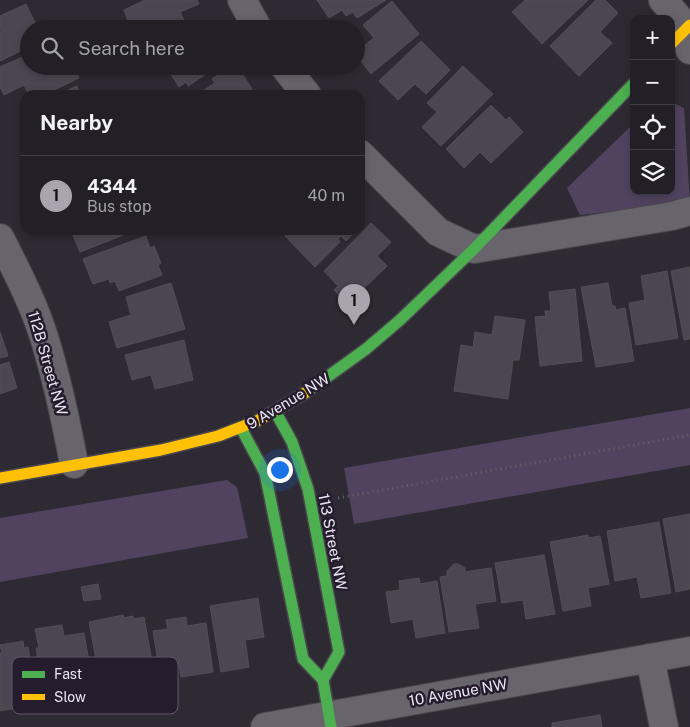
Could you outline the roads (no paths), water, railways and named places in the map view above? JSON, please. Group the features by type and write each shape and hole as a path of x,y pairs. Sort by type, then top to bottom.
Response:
{"street":[{"path":"242,0 253,20"},
{"path":"663,0 685,37"},
{"path":"291,75 303,90"},
{"name":"9 Avenue NW","path":"0,478 168,448 218,436 242,428 275,411 366,350 400,320 474,249 630,87"},
{"path":"365,159 438,232 474,249 690,211"},
{"name":"112B Street NW","path":"0,238 43,335 62,405 74,464"},
{"name":"113 Street NW","path":"275,411 292,442 308,490 339,652 323,680"},
{"path":"242,428 265,473 303,659 323,680 330,721"},
{"name":"10 Avenue NW","path":"265,727 330,721 690,651"},
{"path":"650,658 664,727"}],"place":[{"name":"4344","path":"354,325"}]}
